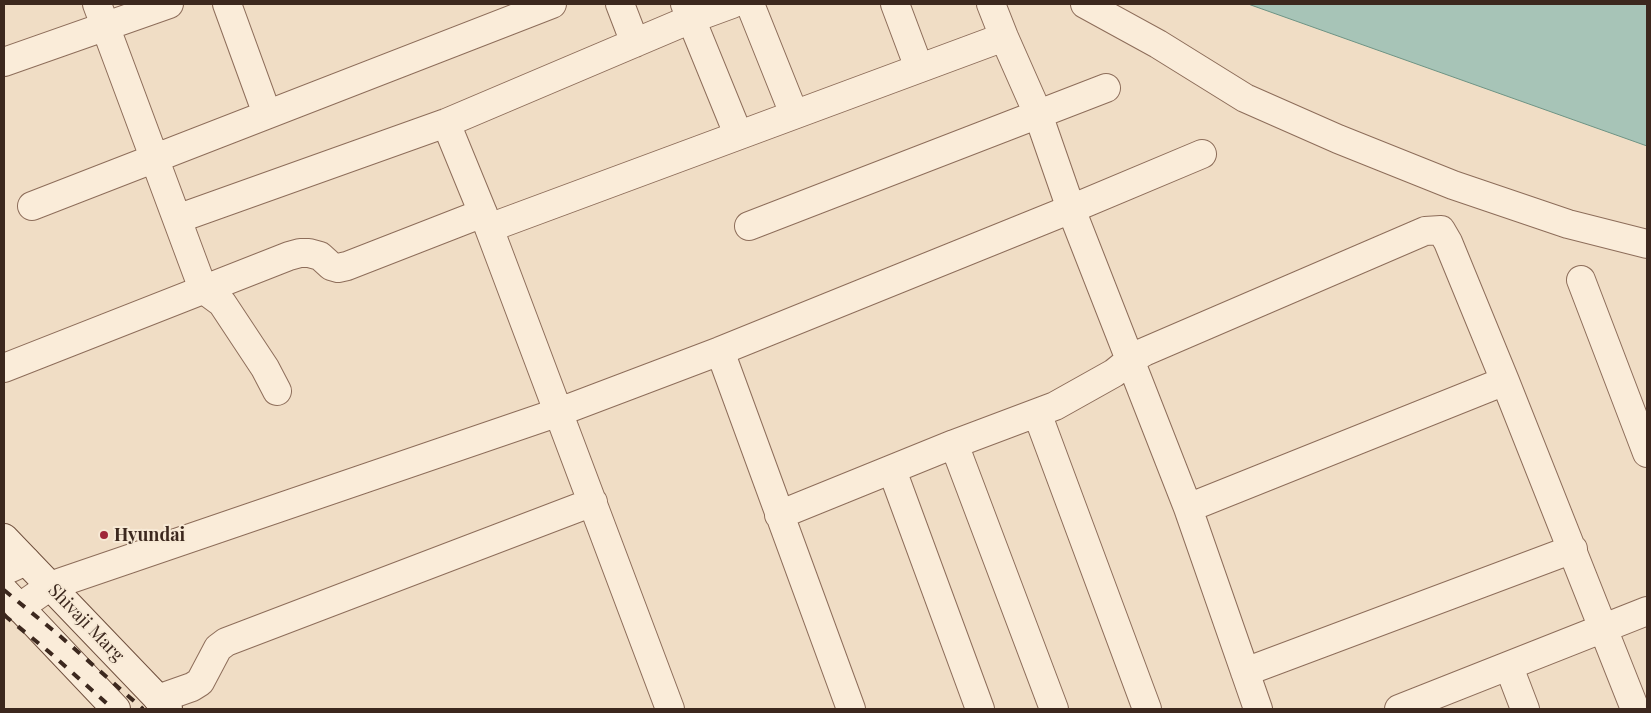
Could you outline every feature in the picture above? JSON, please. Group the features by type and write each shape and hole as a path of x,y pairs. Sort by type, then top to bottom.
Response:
{"street":[{"path":"4,62 101,14 169,4"},
{"path":"227,4 267,114"},
{"path":"32,206 552,4"},
{"path":"620,4 635,43"},
{"path":"177,219 446,123 635,43 688,12 732,4"},
{"path":"750,4 794,114"},
{"path":"895,4 919,68"},
{"path":"991,4 1038,114 1072,209 1188,508 1258,709"},
{"path":"1085,4 1158,44 1245,98 1338,139 1453,185 1568,224 1647,244"},
{"path":"688,12 738,134"},
{"path":"101,14 202,289 222,303 265,368 277,391"},
{"path":"4,368 202,289 300,253 320,256 331,266 338,268 347,266 738,134 1004,37"},
{"path":"749,226 1106,88"},
{"path":"446,123 486,220 670,709"},
{"path":"116,709 12,599 559,412 720,351 1072,209 1202,154"},
{"path":"779,515 954,444 1055,406 1114,373 1144,352 1425,231 1440,230 1448,242 1505,381 1635,709"},
{"path":"1581,280 1647,453"},
{"path":"720,351 851,709"},
{"path":"1188,508 1505,381"},
{"path":"1037,413 1147,709"},
{"path":"954,444 1054,709"},
{"path":"892,470 980,709"},
{"path":"163,704 200,682 218,648 226,642 593,502"},
{"name":"Shivaji Marg","path":"4,538 15,566 50,586 163,704"},
{"path":"1245,672 1572,549"},
{"path":"1400,709 1647,611"},
{"path":"1509,667 1525,709"}],"shaded area":[{"path":"1248,4 1647,4 1647,146"}],"railway":[{"path":"4,590 143,709"},
{"path":"4,615 113,709"}],"place":[{"name":"Hyundai","path":"104,535"}]}
